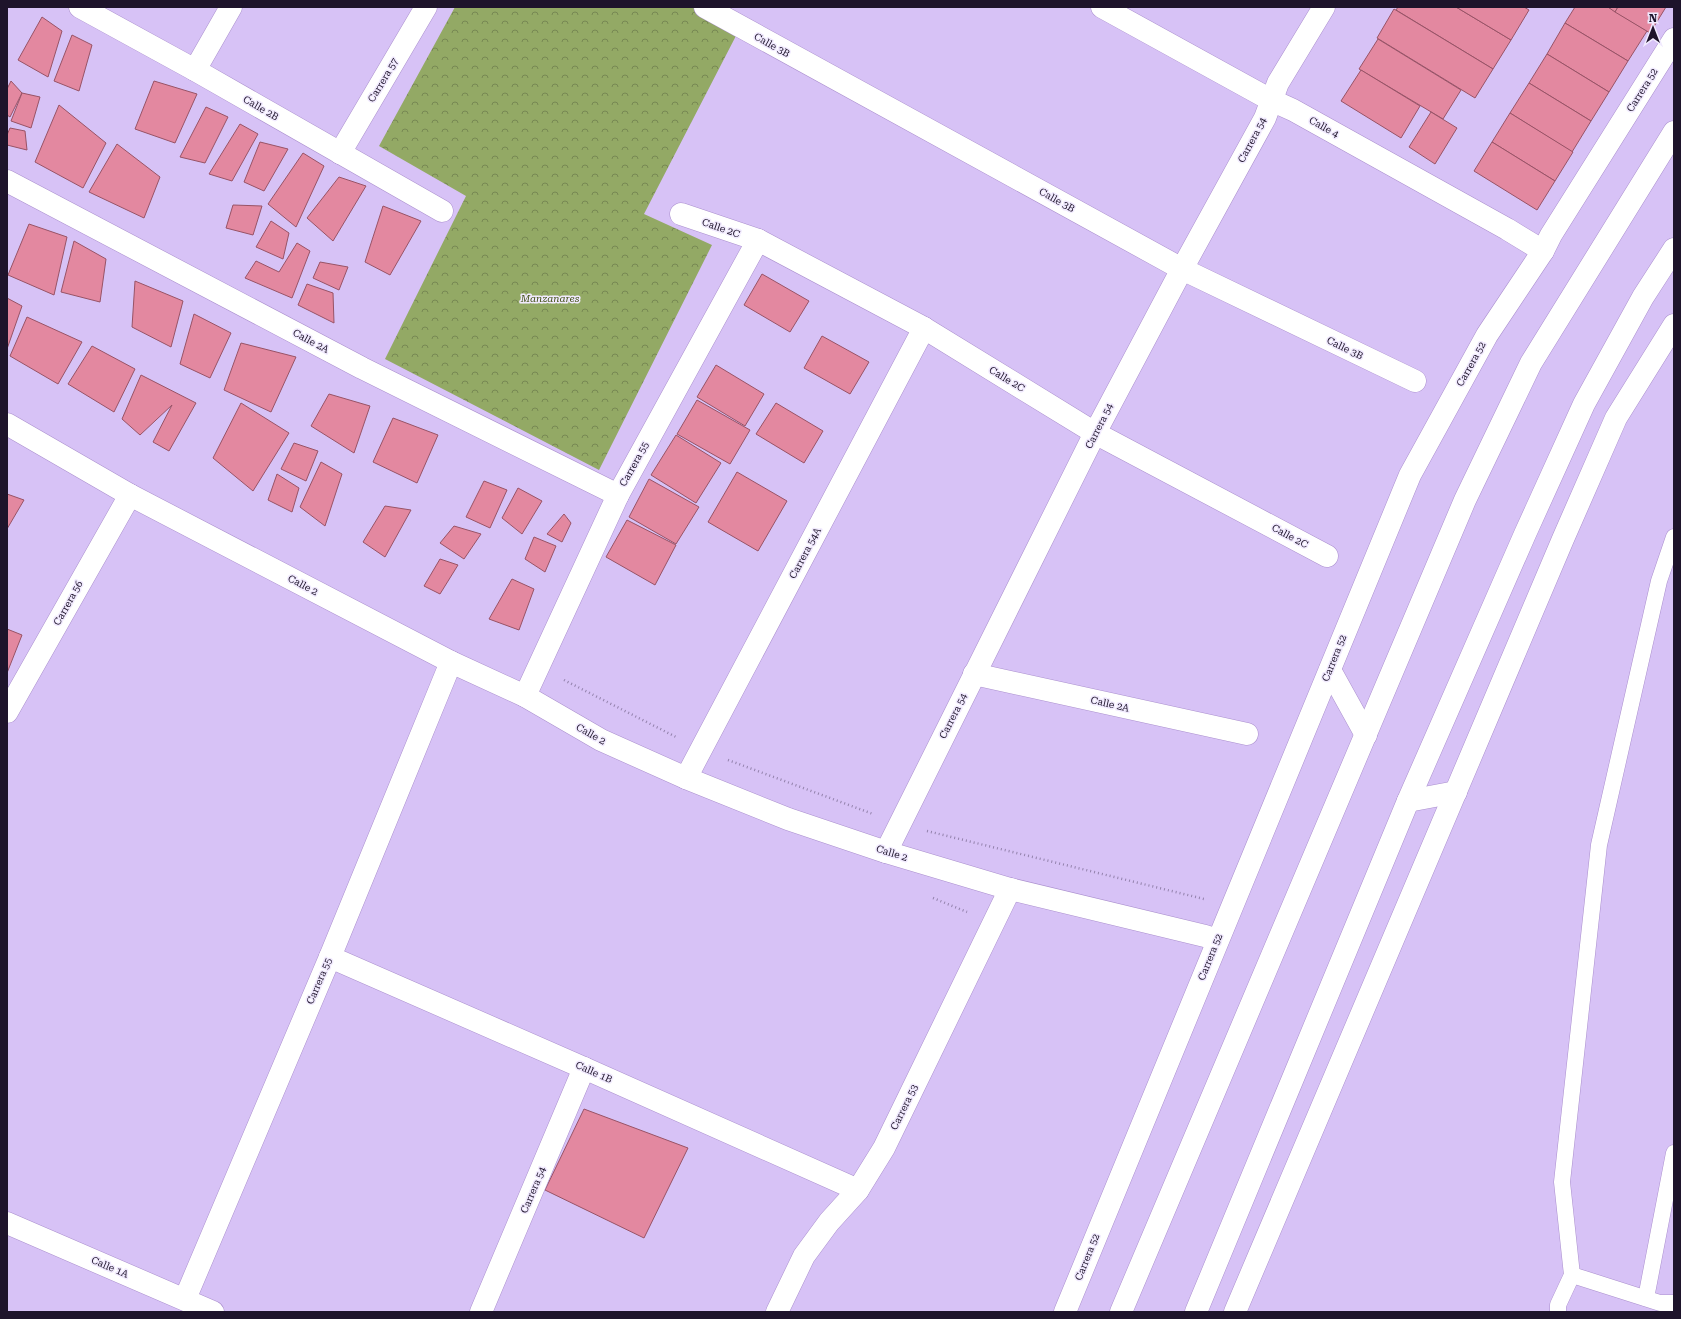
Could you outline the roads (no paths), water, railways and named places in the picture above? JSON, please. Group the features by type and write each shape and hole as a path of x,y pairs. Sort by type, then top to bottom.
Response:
{"street":[{"name":"Calle 2B","path":"80,7 195,70 442,211"},
{"path":"195,70 231,7"},
{"name":"Carrera 57","path":"340,153 426,7"},
{"name":"Calle 3B","path":"705,7 1182,268 1415,381"},
{"name":"Calle 4","path":"1102,7 1270,100 1293,110 1507,229 1543,251"},
{"name":"Carrera 54","path":"886,852 1095,433 1182,268 1264,118 1278,83 1324,7"},
{"name":"Carrera 52","path":"1065,1312 1217,940 1410,475 1487,335 1543,251 1551,235 1674,40"},
{"path":"1121,1312 1465,500 1531,363 1674,132"},
{"name":"Calle 2A","path":"7,181 362,368 618,495"},
{"name":"Calle 2C","path":"681,214 758,240 924,328 1095,433 1327,556"},
{"name":"Carrera 55","path":"525,696 618,495 758,240"},
{"path":"1196,1312 1408,801 1522,541 1584,404 1644,297 1674,249"},
{"path":"1235,1312 1616,418 1674,325"},
{"name":"Carrera 54A","path":"686,778 924,328"},
{"name":"Calle 2","path":"7,424 130,495 451,662 525,696 601,740 686,778 788,819 886,852 1010,889 1217,940"},
{"name":"Carrera 56","path":"7,712 130,495"},
{"name":"Carrera 55","path":"185,1299 330,957 451,662"},
{"path":"1330,670 1366,735"},
{"name":"Calle 2A","path":"974,674 1246,734"},
{"path":"1408,801 1456,792"},
{"name":"Carrera 53","path":"777,1312 804,1256 829,1222 858,1190 884,1148 1010,889"},
{"name":"Calle 1B","path":"330,957 858,1190"},
{"name":"Carrera 54","path":"481,1312 584,1068"},
{"name":"Calle 1A","path":"7,1223 213,1312"}],"lane":[{"path":"1558,1312 1558,1304 1572,1275 1562,1182 1599,845 1659,581 1674,537"},
{"path":"1646,1298 1674,1153"},
{"path":"1572,1275 1660,1303 1674,1303"}],"park label":[{"name":"Manzanares","path":"550,298"}]}
